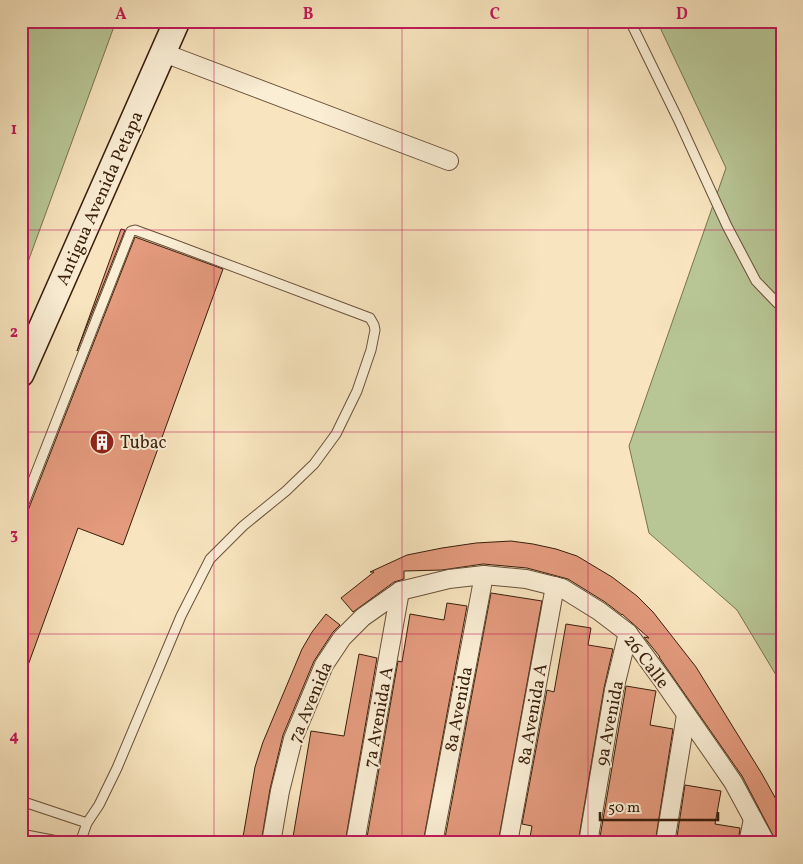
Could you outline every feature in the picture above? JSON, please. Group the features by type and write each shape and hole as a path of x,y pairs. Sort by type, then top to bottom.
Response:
{"main road":[{"name":"Antigua Avenida Petapa","path":"21,374 178,21"}],"street":[{"path":"164,53 449,161"},
{"name":"26 Calle","path":"400,591 448,579 484,576 526,579 555,586 573,594 600,611 628,633 656,670 733,782 766,843"},
{"name":"8a Avenida","path":"433,843 484,576"},
{"name":"8a Avenida A","path":"508,843 555,586"},
{"name":"7a Avenida","path":"271,843 280,791 293,739 324,665 342,638 363,617 400,591"},
{"name":"7a Avenida A","path":"355,843 400,591"},
{"name":"9a Avenida","path":"588,843 614,690 628,633"},
{"path":"665,843 686,715"},
{"path":"748,843 753,819"}],"lane":[{"path":"630,21 727,226 756,282 782,308"},
{"path":"21,511 131,231 135,230 166,241 370,318 374,325 375,330 371,350 357,390 336,434 314,464 286,491 243,526 210,559 180,616 117,768 78,843"},
{"path":"21,801 87,823"},
{"path":"21,834 68,843"}],"green space":[{"path":"21,21 116,21 21,281"},
{"path":"657,21 782,21 782,685 737,610 649,533 629,446 726,168"}],"building":[{"path":"121,229 125,230 77,351"},
{"name":"Tubac","path":"135,237 223,269 123,545 78,528 23,679 21,679 21,517 27,513"},
{"path":"511,541 556,549 577,556 612,577 637,596 653,612 696,667 762,774 782,810 782,843 777,843 742,776 660,657 644,637 649,638 622,614 568,579 527,568 483,564 442,570 404,571 404,579 394,582 353,612 341,598 374,572 370,572 407,555 476,543"},
{"path":"491,593 542,601 498,843 444,843"},
{"path":"447,603 467,606 423,843 366,843 398,661 402,662 410,614 444,620"},
{"path":"326,614 340,625 333,632 314,661 283,735 270,789 261,843 242,843 255,767 263,742 302,649"},
{"path":"566,624 591,628 588,645 613,649 604,688 578,843 529,843 532,826 522,824 547,690 554,692"},
{"path":"359,654 377,658 345,843 292,843 311,731 344,736"},
{"path":"626,686 656,691 650,725 673,729 655,843 599,843"},
{"path":"685,785 721,791 715,824 740,828 738,843 676,843"}],"place":[{"name":"Tubac","path":"102,442"}]}
